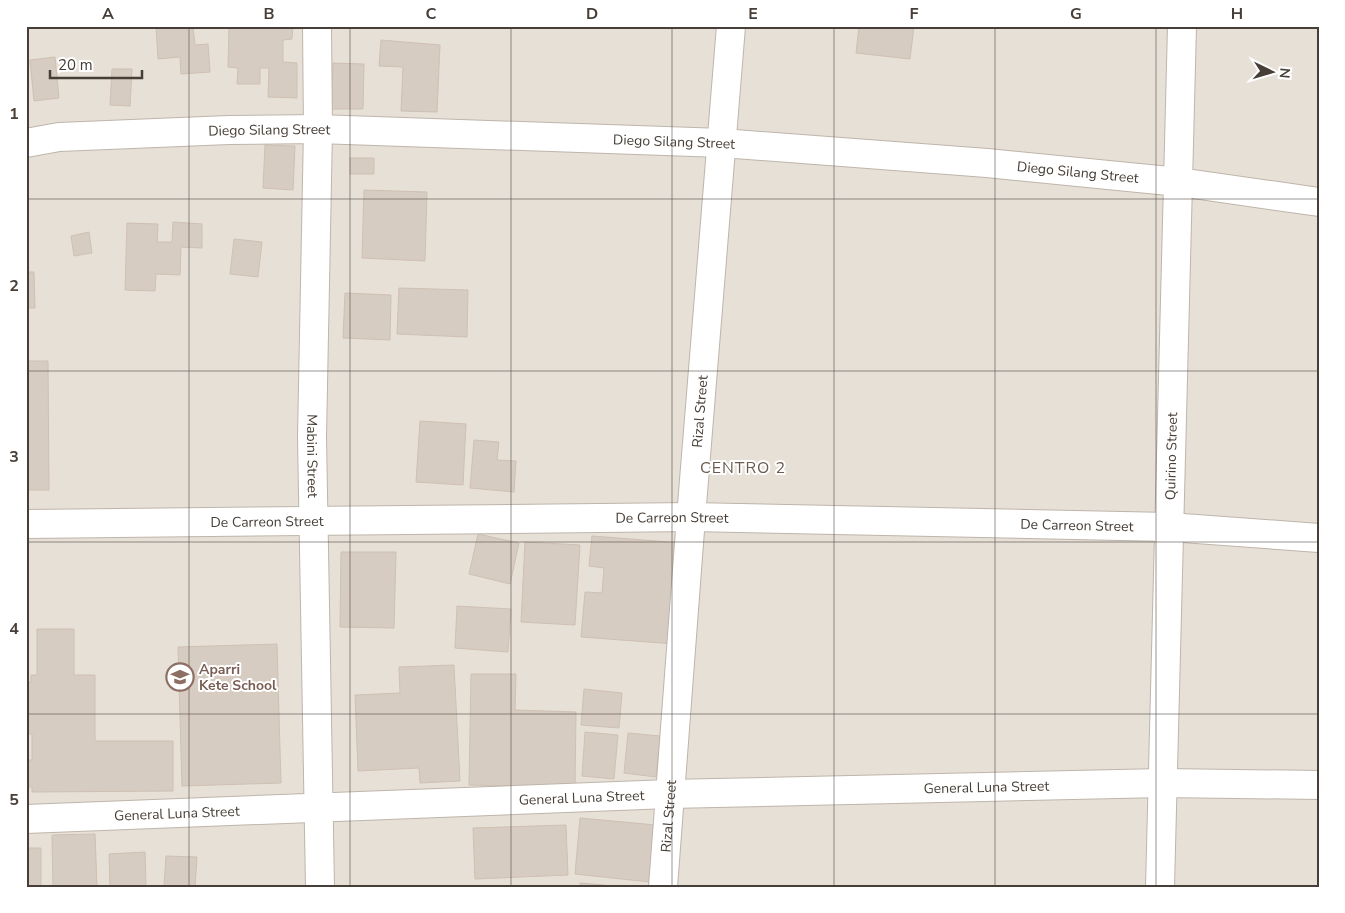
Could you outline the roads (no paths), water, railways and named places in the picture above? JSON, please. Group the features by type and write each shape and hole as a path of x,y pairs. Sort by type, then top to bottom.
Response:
{"street":[{"name":"Mabini Street","path":"317,26 318,129 312,437 320,887"},
{"name":"Rizal Street","path":"663,887 731,26"},
{"name":"Quirino Street","path":"1160,887 1182,26"},
{"name":"Diego Silang Street","path":"26,143 59,136 318,129 722,143 986,163 1179,182 1319,202"},
{"name":"De Carreon Street","path":"26,524 691,517 1169,527 1319,538"},
{"name":"General Luna Street","path":"26,819 669,794 1163,783 1319,785"}],"place":[{"name":"Aparri Kete School","path":"180,677"}],"district":[{"name":"CENTRO 2","path":"743,467"}]}
